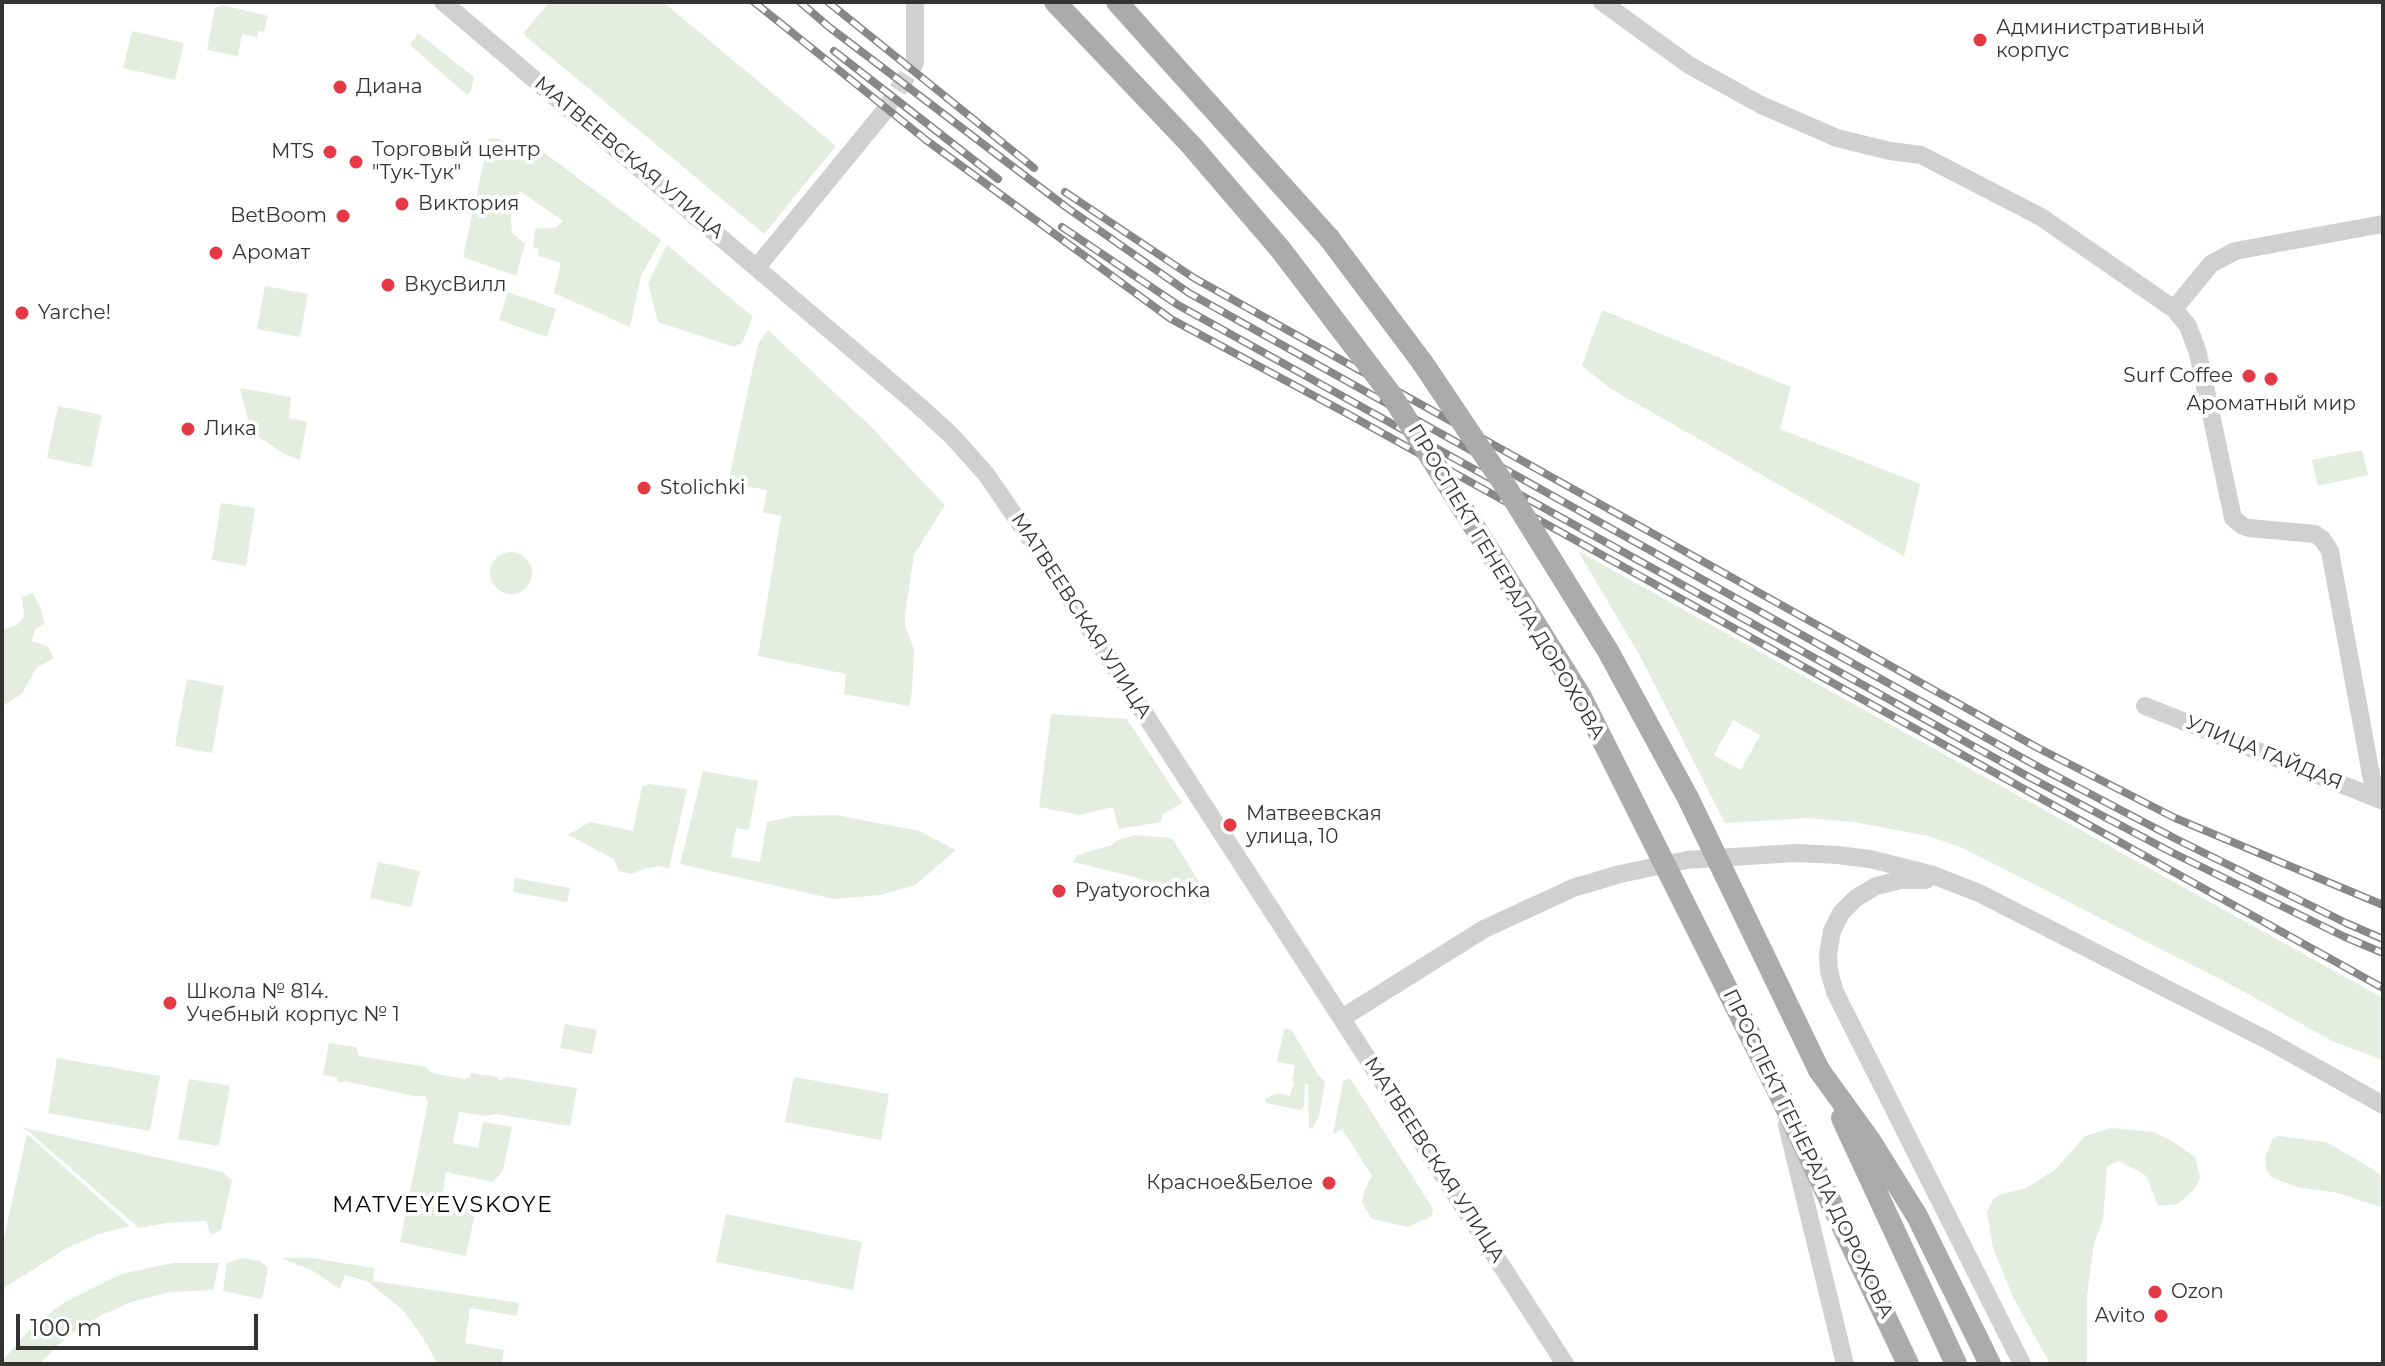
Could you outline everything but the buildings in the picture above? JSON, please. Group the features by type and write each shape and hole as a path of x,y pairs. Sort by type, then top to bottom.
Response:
{"main road":[{"name":"ПРОСПЕКТ ГЕНЕРАЛА ДОРОХОВА","path":"1055,2 1191,145 1281,250 1392,396 1580,695 1778,1091 1908,1364"},
{"path":"1117,2 1329,238"},
{"path":"1136,2 1274,161 1422,362 1508,490 1608,651 1688,798 1956,1364"},
{"path":"1819,1070 1871,1142 1917,1216 1990,1364"}],"street":[{"name":"МАТВЕЕВСКАЯ УЛИЦА","path":"443,2 951,435 986,474 1051,569 1565,1364"},
{"path":"915,2 915,63"},
{"path":"1602,2 1689,65 1761,105 1837,138 1921,155 2041,217 2174,309 2188,326 2198,353 2230,510 2237,523 2249,528 2315,534 2330,551 2379,792"},
{"path":"757,267 883,113"},
{"path":"2174,309 2211,264 2235,251 2383,224"},
{"name":"УЛИЦА ГАЙДАЯ","path":"2145,706 2379,792"},
{"path":"1342,1018 1493,924 1542,900 1620,874 1687,860 1795,853 1870,859 1930,874 2026,915 2383,1105"},
{"path":"1964,887 1901,880 1876,886 1856,898 1841,913 1832,931 1828,955 1835,992 2022,1364"},
{"path":"1778,1091 1845,1364"}],"shaded area":[{"path":"549,2 663,2 836,146 764,234 523,34"},
{"path":"223,5 268,16 264,32 258,31 257,37 242,34 238,56 207,50 215,8"},
{"path":"132,31 184,43 175,80 123,68"},
{"path":"418,33 474,77 467,95 410,45"},
{"path":"489,138 500,139 521,151 530,142 661,240 641,276 630,327 554,293 561,263 538,256 539,249 533,247 535,229 557,227 563,221 520,191 510,208 512,233 525,244 516,276 463,257"},
{"path":"667,245 753,317 742,343 734,347 658,322 648,283"},
{"path":"265,286 308,294 300,337 257,329"},
{"path":"508,292 556,309 547,337 499,320"},
{"path":"1602,310 1791,387 1780,429 1920,484 1904,556 1611,389 1582,366"},
{"path":"768,330 870,426 945,505 914,555 905,614 905,626 914,649 909,706 844,694 846,674 758,656 781,516 763,512 767,490 728,483 758,344"},
{"path":"240,388 291,397 289,418 307,422 300,460 284,454 251,432"},
{"path":"58,406 102,415 91,467 47,458"},
{"path":"2362,450 2368,475 2318,486 2312,460"},
{"path":"221,503 255,508 246,566 212,560"},
{"path":"1578,551 2383,998 2383,1060 2334,1042 2239,989 1963,848 1928,836 1854,822 1808,818 1725,823 1640,656","holes":["1733,720 1760,735 1741,770 1714,755"]},
{"path":"511,552 526,558 532,573 526,588 511,594 496,588 490,573 496,558"},
{"path":"33,593 44,624 35,629 32,641 49,647 54,658 36,668 22,694 2,706 2,630 17,625 24,617 22,597"},
{"path":"187,679 224,686 212,753 175,746"},
{"path":"1051,714 1127,719 1182,803 1163,814 1161,822 1119,829 1113,807 1079,815 1039,807"},
{"path":"703,771 758,781 749,830 736,828 731,857 760,862 767,822 794,816 836,815 919,831 956,850 915,885 880,895 834,899 680,864"},
{"path":"649,784 687,789 669,869 659,866 632,874 619,871 614,859 568,835 590,822 633,831 642,787"},
{"path":"1134,835 1172,838 1212,903 1134,877 1073,862 1077,855"},
{"path":"378,862 420,871 411,907 370,898"},
{"path":"515,878 570,888 567,902 513,892"},
{"path":"565,1024 597,1030 592,1054 560,1048"},
{"path":"1284,1029 1291,1029 1325,1081 1319,1116 1313,1129 1309,1128 1308,1084 1305,1084 1304,1107 1300,1110 1266,1103 1265,1099 1277,1093 1290,1096 1294,1082 1295,1065 1277,1062"},
{"path":"329,1043 356,1047 359,1056 426,1067 432,1073 465,1079 471,1073 497,1077 500,1081 507,1077 577,1088 570,1126 496,1114 486,1116 459,1112 453,1143 478,1148 483,1122 512,1127 503,1171 493,1182 446,1172 441,1202 476,1209 466,1256 400,1242 428,1102 425,1096 345,1081 339,1083 336,1077 323,1075"},
{"path":"57,1058 160,1076 150,1131 48,1113"},
{"path":"794,1077 889,1094 881,1140 785,1122"},
{"path":"1350,1078 1433,1209 1432,1216 1408,1227 1372,1219 1362,1203 1372,1176 1342,1129 1333,1134 1343,1081"},
{"path":"189,1079 230,1086 219,1146 178,1139"},
{"path":"20,1127 223,1172 232,1180 221,1230 211,1235 206,1221 139,1228"},
{"path":"2111,1128 2153,1132 2172,1141 2195,1157 2200,1177 2194,1190 2178,1204 2158,1206 2144,1174 2119,1161 2107,1166 2103,1219 2094,1243 2087,1296 2087,1364 2050,1364 2013,1297 1993,1248 1987,1212 1993,1199 1999,1195 2026,1188 2056,1169 2085,1136"},
{"path":"27,1134 130,1226 101,1233 67,1248 2,1289 2,1246"},
{"path":"2278,1136 2326,1142 2369,1167 2383,1177 2383,1208 2338,1193 2297,1187 2271,1177 2265,1157 2272,1140"},
{"path":"726,1214 862,1242 853,1290 716,1262"},
{"path":"241,1258 260,1261 268,1268 262,1299 223,1291 227,1263"},
{"path":"281,1258 311,1258 374,1268 373,1281 519,1303 517,1316 470,1308 465,1343 504,1350 502,1364 438,1364 402,1309 367,1281 345,1275 340,1289 313,1271"},
{"path":"173,1263 219,1263 213,1290 171,1292 134,1301 100,1316 68,1336 39,1364 2,1364 33,1326 65,1302 121,1274"}],"tunnel":[{"path":"883,113 915,63"}],"railway":[{"path":"754,2 926,140 1171,319 2383,988"},
{"path":"800,2 1066,207 1189,293 2035,765 2176,839 2383,939"},
{"path":"828,2 1034,168"},
{"path":"834,51 998,179"},
{"path":"1065,192 1194,278 2038,748 2175,818 2383,905"},
{"path":"1062,227 1178,305 2029,777 2171,852 2383,953"}],"place":[{"name":"Административный корпус","path":"1980,40"},
{"name":"Диана","path":"340,87"},
{"name":"MTS","path":"330,152"},
{"name":"Торговый центр \"Тук-Тук\"","path":"356,162"},
{"name":"Виктория","path":"402,204"},
{"name":"BetBoom","path":"343,216"},
{"name":"Аромат","path":"216,253"},
{"name":"ВкусВилл","path":"388,285"},
{"name":"Yarche!","path":"22,313"},
{"name":"Surf Coffee","path":"2249,376"},
{"name":"Ароматный мир","path":"2271,379"},
{"name":"Лика","path":"188,429"},
{"name":"Stolichki","path":"644,488"},
{"name":"Матвеевская улица, 10","path":"1230,825"},
{"name":"Pyatyorochka","path":"1059,891"},
{"name":"Школа № 814. Учебный корпус № 1","path":"170,1003"},
{"name":"Красное&Белое","path":"1329,1183"},
{"name":"Ozon","path":"2155,1292"},
{"name":"Avito","path":"2161,1316"}],"district":[{"name":"MATVEYEVSKOYE","path":"443,1206"}]}
